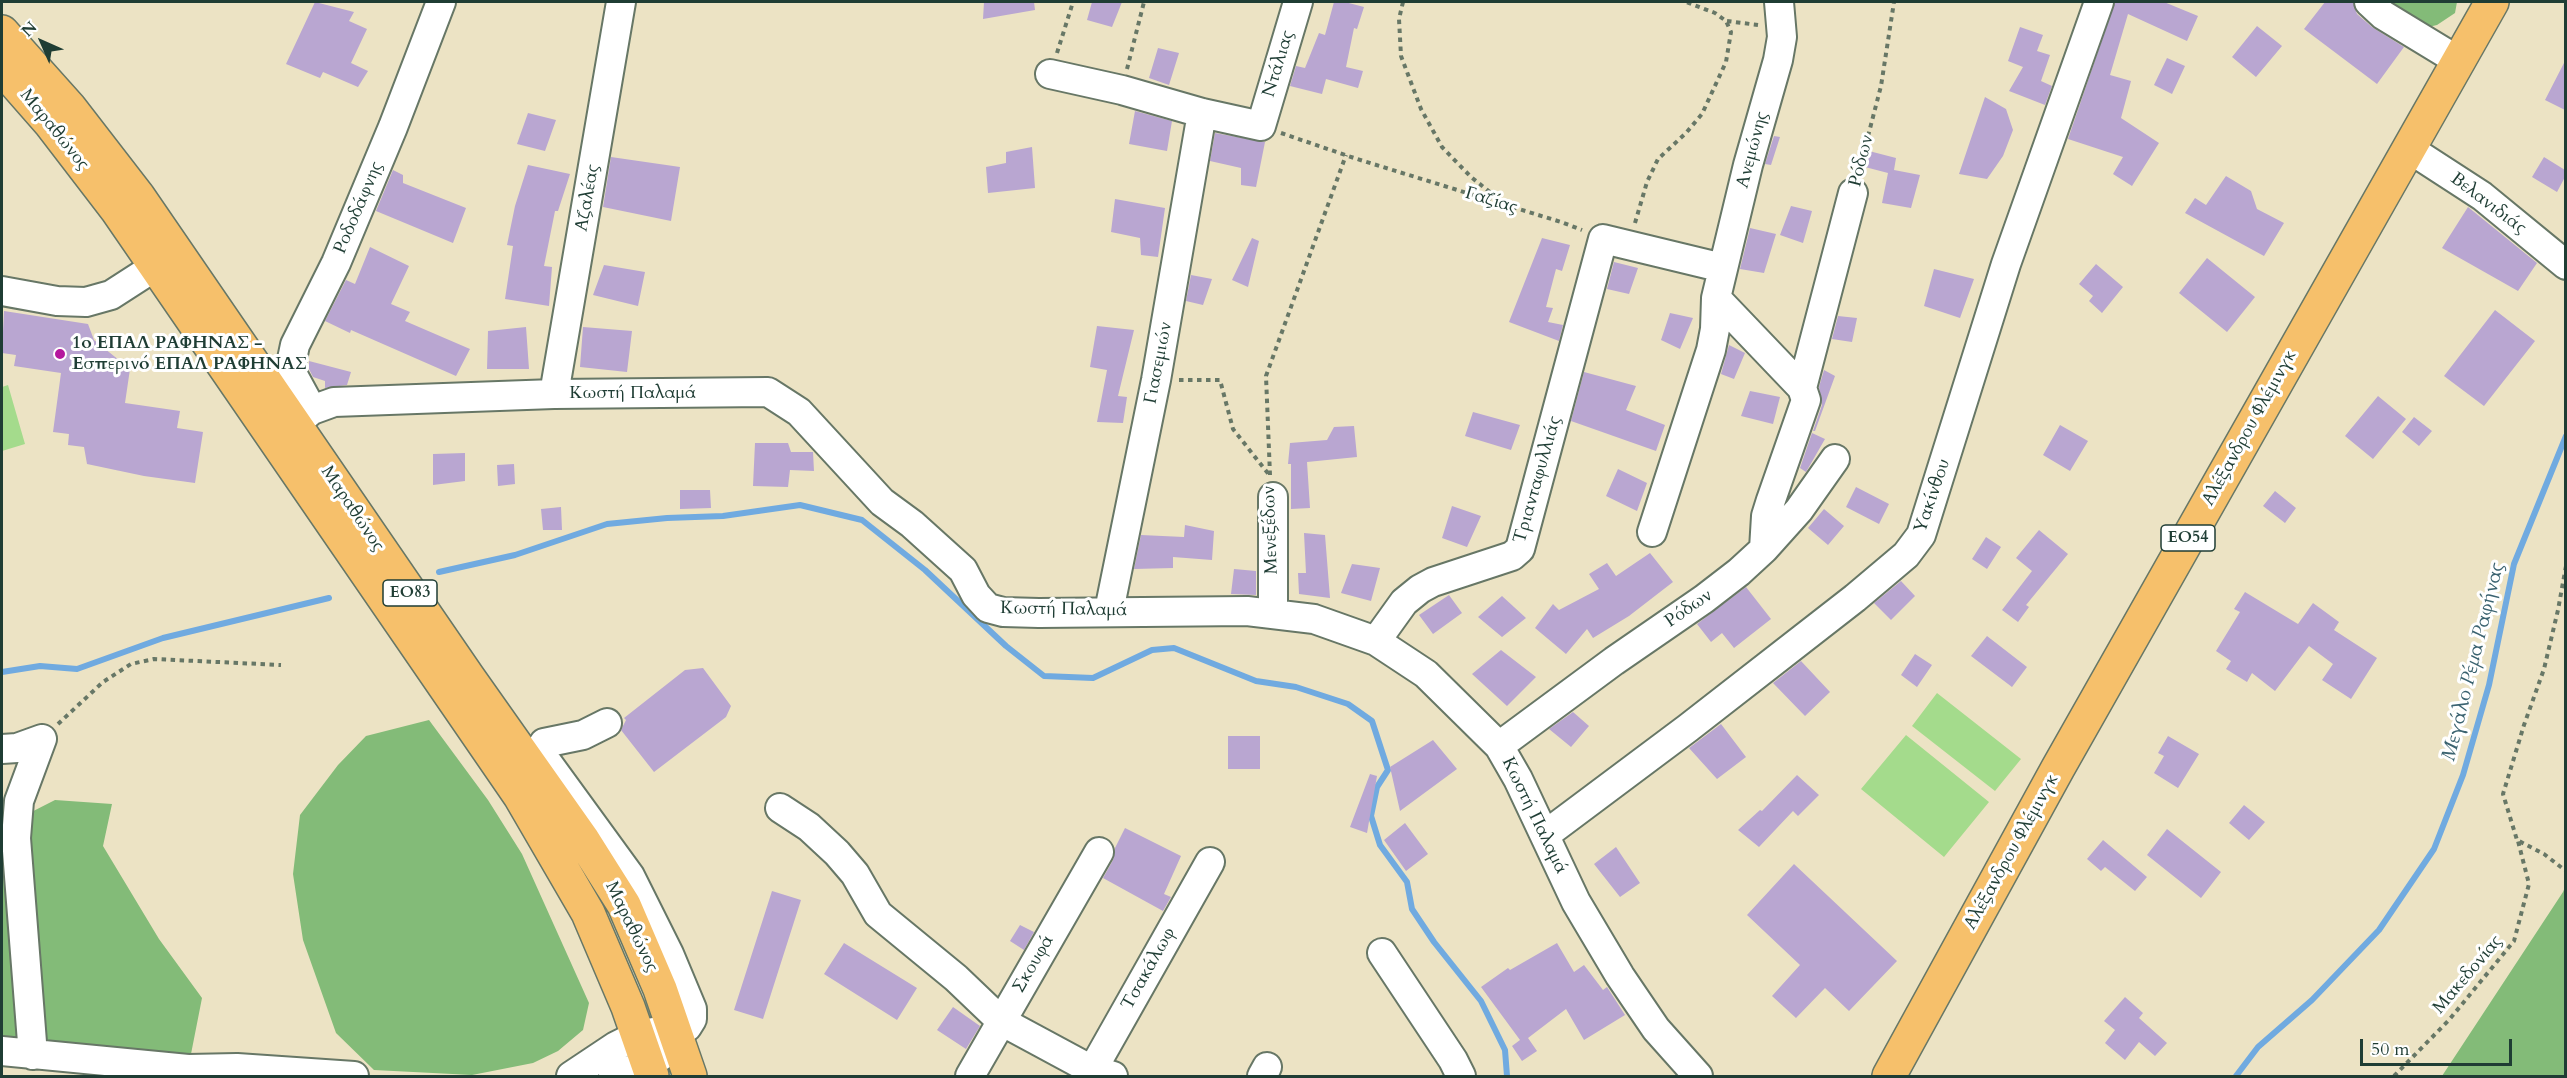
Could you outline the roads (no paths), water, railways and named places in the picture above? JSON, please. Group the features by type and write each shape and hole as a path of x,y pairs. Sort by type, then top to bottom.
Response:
{"main road":[{"name":"Αλέξανδρου Φλέμινγκ","path":"1889,1077 2058,768 2457,60 2492,2"},
{"name":"Μαραθώνος","path":"2,32 51,85 117,167 303,417 468,677 570,820 612,885 649,963 690,1077"},
{"name":"Μαραθώνος","path":"2,68 85,167 156,266 519,796 588,913 646,1059"}],"street":[{"name":"Ροδοδάφνης","path":"303,417 291,364 295,345 345,242 393,127 441,2"},
{"name":"Αζαλέας","path":"554,394 621,2"},
{"name":"Ντάλιας","path":"1202,112 1260,126 1298,2"},
{"name":"Ανεμώνης","path":"1652,532 1711,350 1715,329 1716,298 1748,165 1778,60 1782,37 1779,2"},
{"name":"Υακίνθου","path":"1545,835 1688,728 1855,598 1906,555 1922,535 2006,264 2099,2"},
{"path":"2369,2 2383,15 2457,60"},
{"path":"1050,74 1122,90 1202,112"},
{"name":"Γιασεμιών","path":"1109,611 1156,380 1202,112"},
{"name":"Βελανιδιάς","path":"2408,147 2482,196 2565,266"},
{"name":"Ρόδων","path":"1764,549 1770,500 1806,403 1802,388 1854,193"},
{"name":"Τριανταφυλλιάς","path":"1376,641 1404,602 1420,589 1432,582 1512,556 1520,549 1616,242 1723,268"},
{"path":"2,291 57,301 86,302 111,295 156,266"},
{"path":"1716,298 1802,388"},
{"name":"Κωστή Παλαμά","path":"303,417 334,402 554,394 768,392 799,412 882,502 912,524 963,570 976,595 988,608 1003,612 1247,611 1273,613 1314,619 1376,641 1426,674 1499,747 1545,835 1576,902 1620,976 1656,1029 1698,1077"},
{"name":"Ρόδων","path":"1499,747 1739,572 1764,549 1799,510 1834,459"},
{"name":"Μενεξέδων","path":"1271,487 1273,613"},
{"path":"607,723 583,735 544,743 539,751 630,876 650,914 692,1009 692,1019 687,1027 676,1034 651,1032 646,1059"},
{"path":"2,749 17,748 42,739 19,801 16,838 33,1055"},
{"path":"780,808 809,827 837,853 855,874 878,914 956,978 1001,1021 1098,1074"},
{"name":"Σκουφά","path":"970,1077 1099,852"},
{"name":"Τσακάλωφ","path":"1098,1074 1210,862"},
{"path":"1382,953 1453,1060 1461,1077"},
{"path":"571,1077 616,1046 646,1059"},
{"path":"2,1051 188,1073 237,1068 354,1077"},
{"path":"613,1077 646,1059"}],"waterway":[{"name":"Μεγάλο Ρέμα Ραφήνας","path":"2236,1076 2258,1047 2312,1000 2379,930 2434,849 2463,775 2489,685 2514,564 2566,436"},
{"path":"439,572 515,555 607,524 667,518 723,516 800,505 862,520 925,570 1006,646 1044,676 1093,678 1152,650 1174,648 1256,681 1296,687 1348,704 1372,721 1388,770 1377,787 1371,816 1380,845 1407,882 1412,909 1434,942 1481,1001 1505,1050 1507,1076"},
{"path":"2,672 40,666 77,669 163,638 329,598"}],"place":[{"name":"1ο ΕΠΑΛ ΡΑΦΗΝΑΣ - Εσπερινό ΕΠΑΛ ΡΑΦΗΝΑΣ","path":"60,354"}]}
